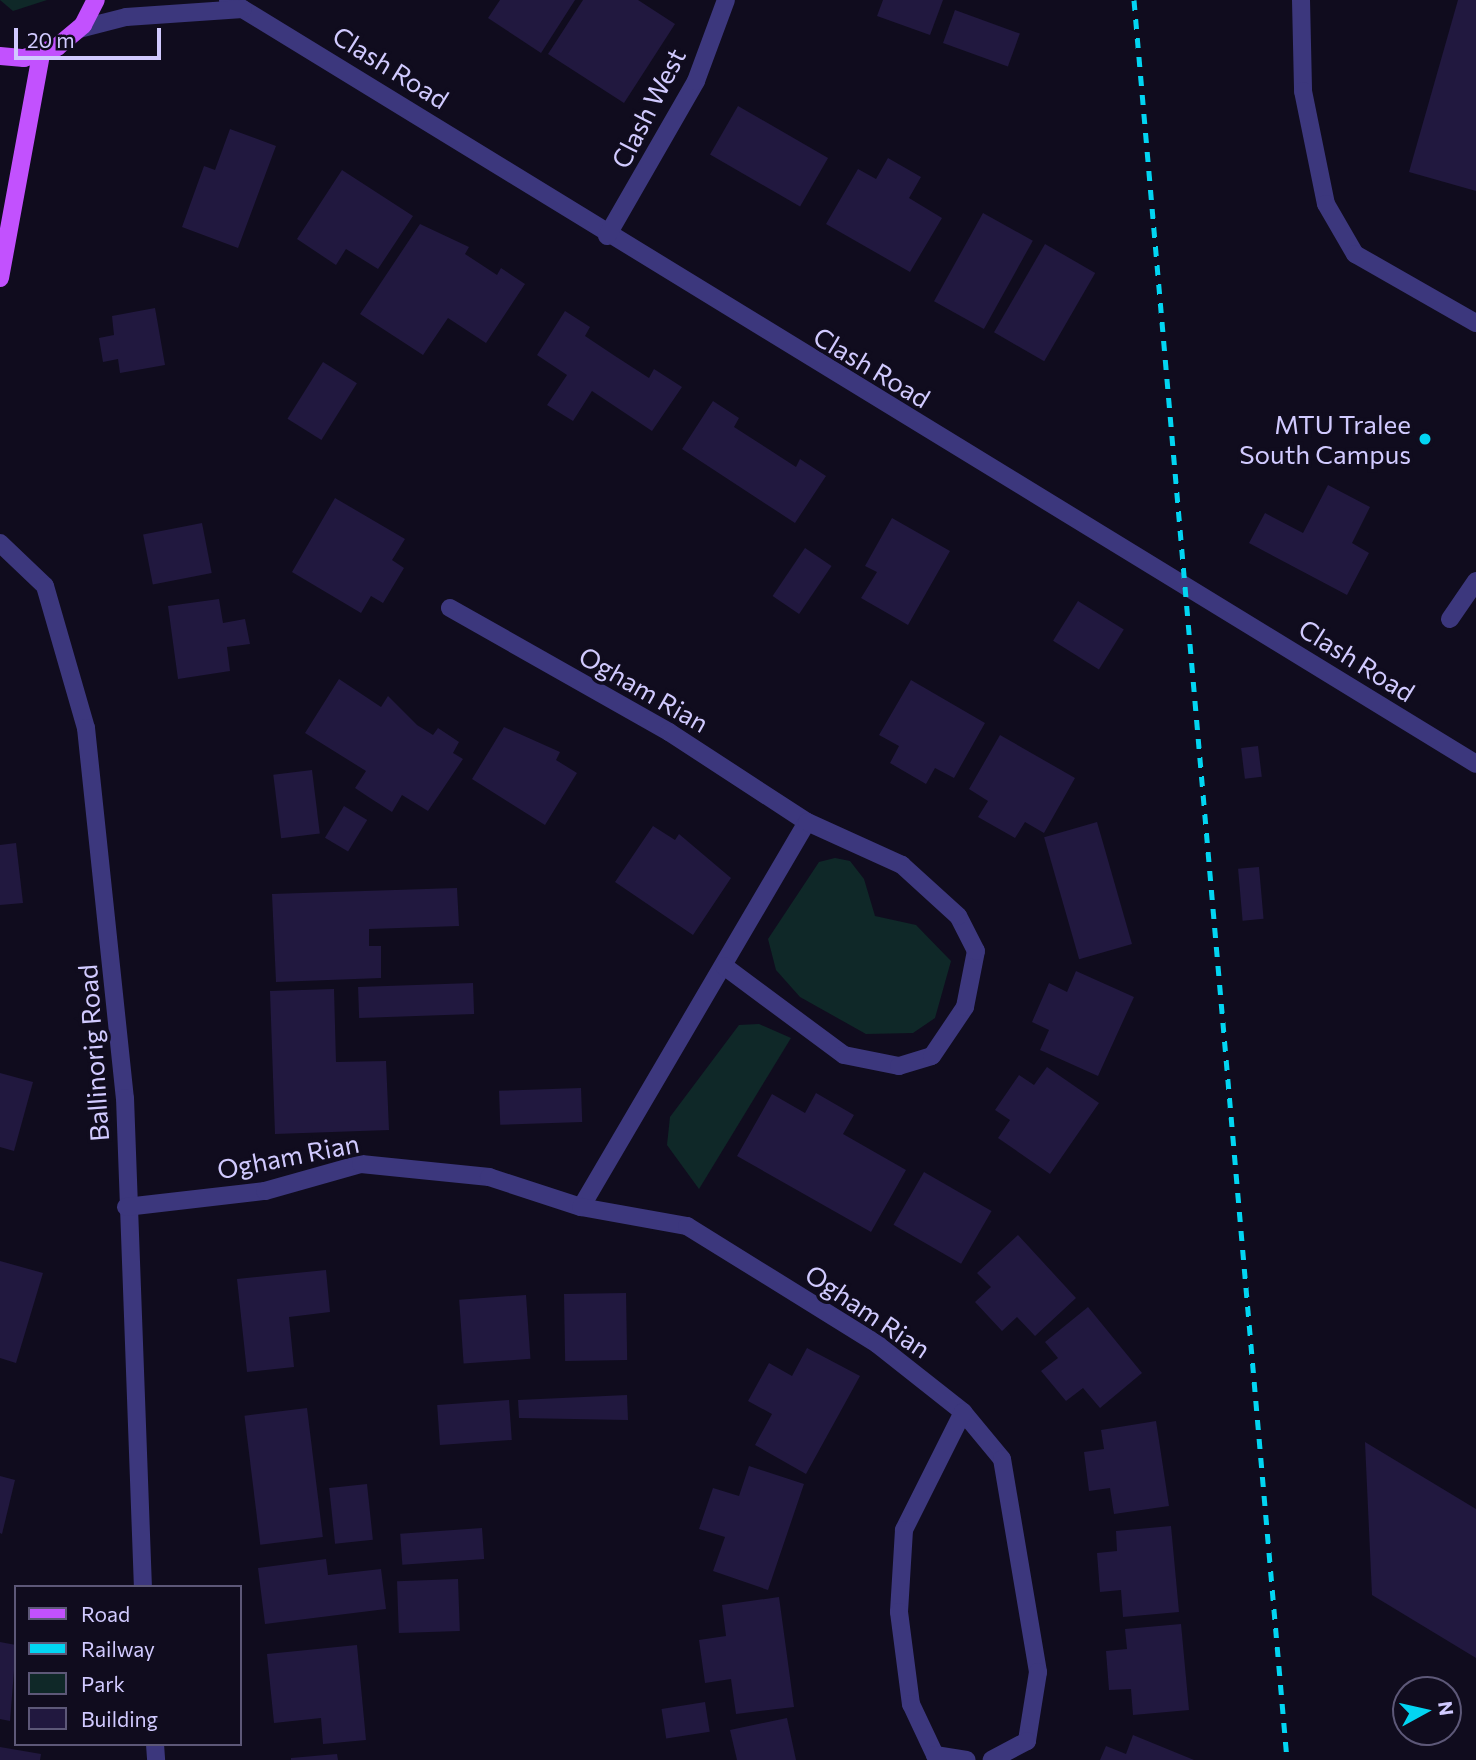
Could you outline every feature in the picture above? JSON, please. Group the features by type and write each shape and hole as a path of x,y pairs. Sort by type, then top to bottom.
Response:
{"main road":[{"path":"0,56 41,54 79,29 96,0"},
{"path":"0,278 41,54"}],"street":[{"name":"Clash West","path":"607,236 696,81 726,0"},
{"path":"1301,0 1303,90 1326,204 1355,254 1476,324"},
{"name":"Clash Road","path":"79,29 137,16 235,5 607,236 1476,764"},
{"name":"Ballinorig Road","path":"0,543 45,586 86,728 121,1049 144,1585"},
{"path":"1450,619 1476,581"},
{"name":"Ogham Rian","path":"450,608 669,732 807,822 902,865 958,916 976,951 964,1007 932,1056 899,1066 844,1055 724,966"},
{"path":"581,1207 807,822"},
{"name":"Ogham Rian","path":"127,1207 265,1191 361,1164 489,1177 581,1207 687,1226 877,1343 963,1412 1002,1459 1038,1672 1027,1741 992,1760"},
{"path":"963,1412 904,1530 899,1612 911,1704 935,1755 967,1760"}],"green space":[{"path":"0,0 47,0 13,11"},
{"path":"835,858 850,861 864,879 875,916 916,925 951,961 935,1018 913,1033 866,1034 800,997 776,970 768,939 819,862"},
{"path":"759,1024 791,1038 699,1189 667,1145 670,1117 739,1025"}],"building":[{"path":"500,0 575,0 541,53 488,18"},
{"path":"583,0 638,0 675,24 624,103 548,54"},
{"path":"883,0 943,0 930,35 877,16"},
{"path":"1458,0 1476,0 1476,191 1409,172"},
{"path":"955,10 1020,34 1008,66 943,43"},
{"path":"738,106 828,158 800,206 710,154"},
{"path":"230,129 276,146 238,248 182,227 204,166 215,170"},
{"path":"888,158 921,177 909,198 942,218 910,272 826,224 858,169 876,179"},
{"path":"342,170 413,216 378,269 346,249 336,265 297,239"},
{"path":"983,213 1033,241 984,329 934,301"},
{"path":"420,224 469,247 465,254 497,275 501,268 525,284 486,343 448,318 423,355 360,314"},
{"path":"1045,244 1095,273 1044,361 994,332"},
{"path":"155,308 165,365 120,373 118,359 103,362 99,338 114,335 112,316"},
{"path":"565,311 590,327 585,336 615,356 649,378 654,369 682,387 652,431 592,391 573,421 547,405 567,375 537,355"},
{"path":"323,362 357,383 321,440 287,419"},
{"path":"713,401 739,418 734,427 796,467 800,459 826,476 795,523 682,449"},
{"path":"1328,485 1370,507 1352,543 1369,553 1347,595 1249,543 1265,513 1303,533"},
{"path":"335,498 405,539 392,560 404,568 383,603 371,596 361,613 292,572"},
{"path":"892,518 950,551 908,625 861,598 877,572 865,566"},
{"path":"202,523 212,573 153,585 143,534"},
{"path":"805,548 832,566 799,614 773,596"},
{"path":"219,599 223,623 245,619 250,644 227,647 230,671 178,679 168,606"},
{"path":"1078,601 1124,630 1099,669 1053,641"},
{"path":"339,679 381,707 388,696 417,725 433,735 438,728 459,742 453,753 463,759 428,811 402,795 392,812 355,788 366,771 305,733"},
{"path":"911,680 985,723 954,778 935,768 926,784 890,763 899,746 879,735"},
{"path":"504,727 560,752 556,760 577,773 545,825 472,779"},
{"path":"1000,735 1075,778 1044,833 1025,822 1015,838 978,817 988,801 969,789"},
{"path":"1258,746 1262,777 1245,779 1241,748"},
{"path":"312,770 320,834 281,838 273,775"},
{"path":"344,806 367,820 348,852 325,838"},
{"path":"1097,822 1132,944 1079,959 1044,837"},
{"path":"653,826 675,840 679,834 731,878 693,935 615,882"},
{"path":"16,843 23,903 0,905 0,845"},
{"path":"1259,867 1264,919 1243,921 1238,869"},
{"path":"457,888 459,926 369,929 369,946 381,946 381,978 276,982 272,894"},
{"path":"1076,971 1134,997 1098,1076 1040,1050 1049,1030 1032,1022 1049,983 1067,992"},
{"path":"473,983 474,1014 359,1018 358,987"},
{"path":"334,989 336,1062 386,1061 389,1130 275,1134 270,991"},
{"path":"1047,1067 1099,1103 1050,1174 998,1138 1010,1120 995,1110 1019,1075 1034,1085"},
{"path":"0,1073 33,1082 14,1151 0,1147"},
{"path":"581,1088 582,1122 500,1125 499,1091"},
{"path":"816,1093 854,1115 843,1134 906,1170 871,1232 737,1156 772,1094 805,1113"},
{"path":"924,1172 992,1211 961,1264 894,1225"},
{"path":"1018,1235 1076,1298 1035,1336 1017,1317 1002,1331 975,1302 991,1287 977,1273"},
{"path":"0,1261 43,1273 16,1363 0,1358"},
{"path":"326,1270 330,1312 289,1317 294,1367 247,1372 237,1279"},
{"path":"626,1293 627,1360 565,1361 564,1294"},
{"path":"526,1295 530,1359 464,1364 459,1300"},
{"path":"1088,1307 1142,1373 1100,1408 1083,1388 1066,1401 1041,1371 1058,1358 1045,1342"},
{"path":"807,1348 860,1376 806,1474 755,1445 772,1414 748,1401 769,1363 792,1376"},
{"path":"627,1395 628,1420 519,1418 518,1400"},
{"path":"509,1400 512,1440 440,1445 437,1405"},
{"path":"307,1408 323,1537 260,1545 244,1416"},
{"path":"1156,1421 1169,1506 1114,1514 1110,1488 1089,1491 1084,1452 1104,1449 1101,1430"},
{"path":"1365,1442 1476,1509 1476,1658 1372,1595"},
{"path":"749,1466 804,1484 768,1590 713,1571 725,1537 699,1529 713,1488 739,1496"},
{"path":"0,1476 15,1480 2,1534 0,1533"},
{"path":"367,1484 373,1540 335,1544 329,1488"},
{"path":"1171,1526 1179,1612 1123,1617 1121,1590 1100,1592 1097,1553 1117,1551 1116,1531"},
{"path":"482,1528 484,1559 402,1565 400,1534"},
{"path":"326,1559 328,1575 381,1569 386,1609 265,1624 258,1568"},
{"path":"458,1579 460,1631 399,1633 397,1581"},
{"path":"779,1597 794,1707 736,1714 731,1679 705,1683 699,1640 726,1636 722,1605"},
{"path":"1181,1624 1189,1710 1133,1715 1131,1689 1109,1690 1106,1651 1127,1649 1125,1629"},
{"path":"0,1642 14,1645 14,1670 10,1721 0,1719"},
{"path":"357,1645 366,1740 323,1744 321,1718 274,1723 267,1654"},
{"path":"705,1702 710,1732 666,1739 662,1709"},
{"path":"787,1718 796,1760 737,1760 730,1730"},
{"path":"1133,1735 1194,1760 1100,1760 1106,1746 1126,1754"},
{"path":"0,1747 41,1754 40,1760 0,1760"},
{"path":"337,1754 338,1760 291,1760 291,1758"}],"railway":[{"path":"1134,0 1287,1760"}],"place":[{"name":"MTU Tralee South Campus","path":"1425,439"}]}
